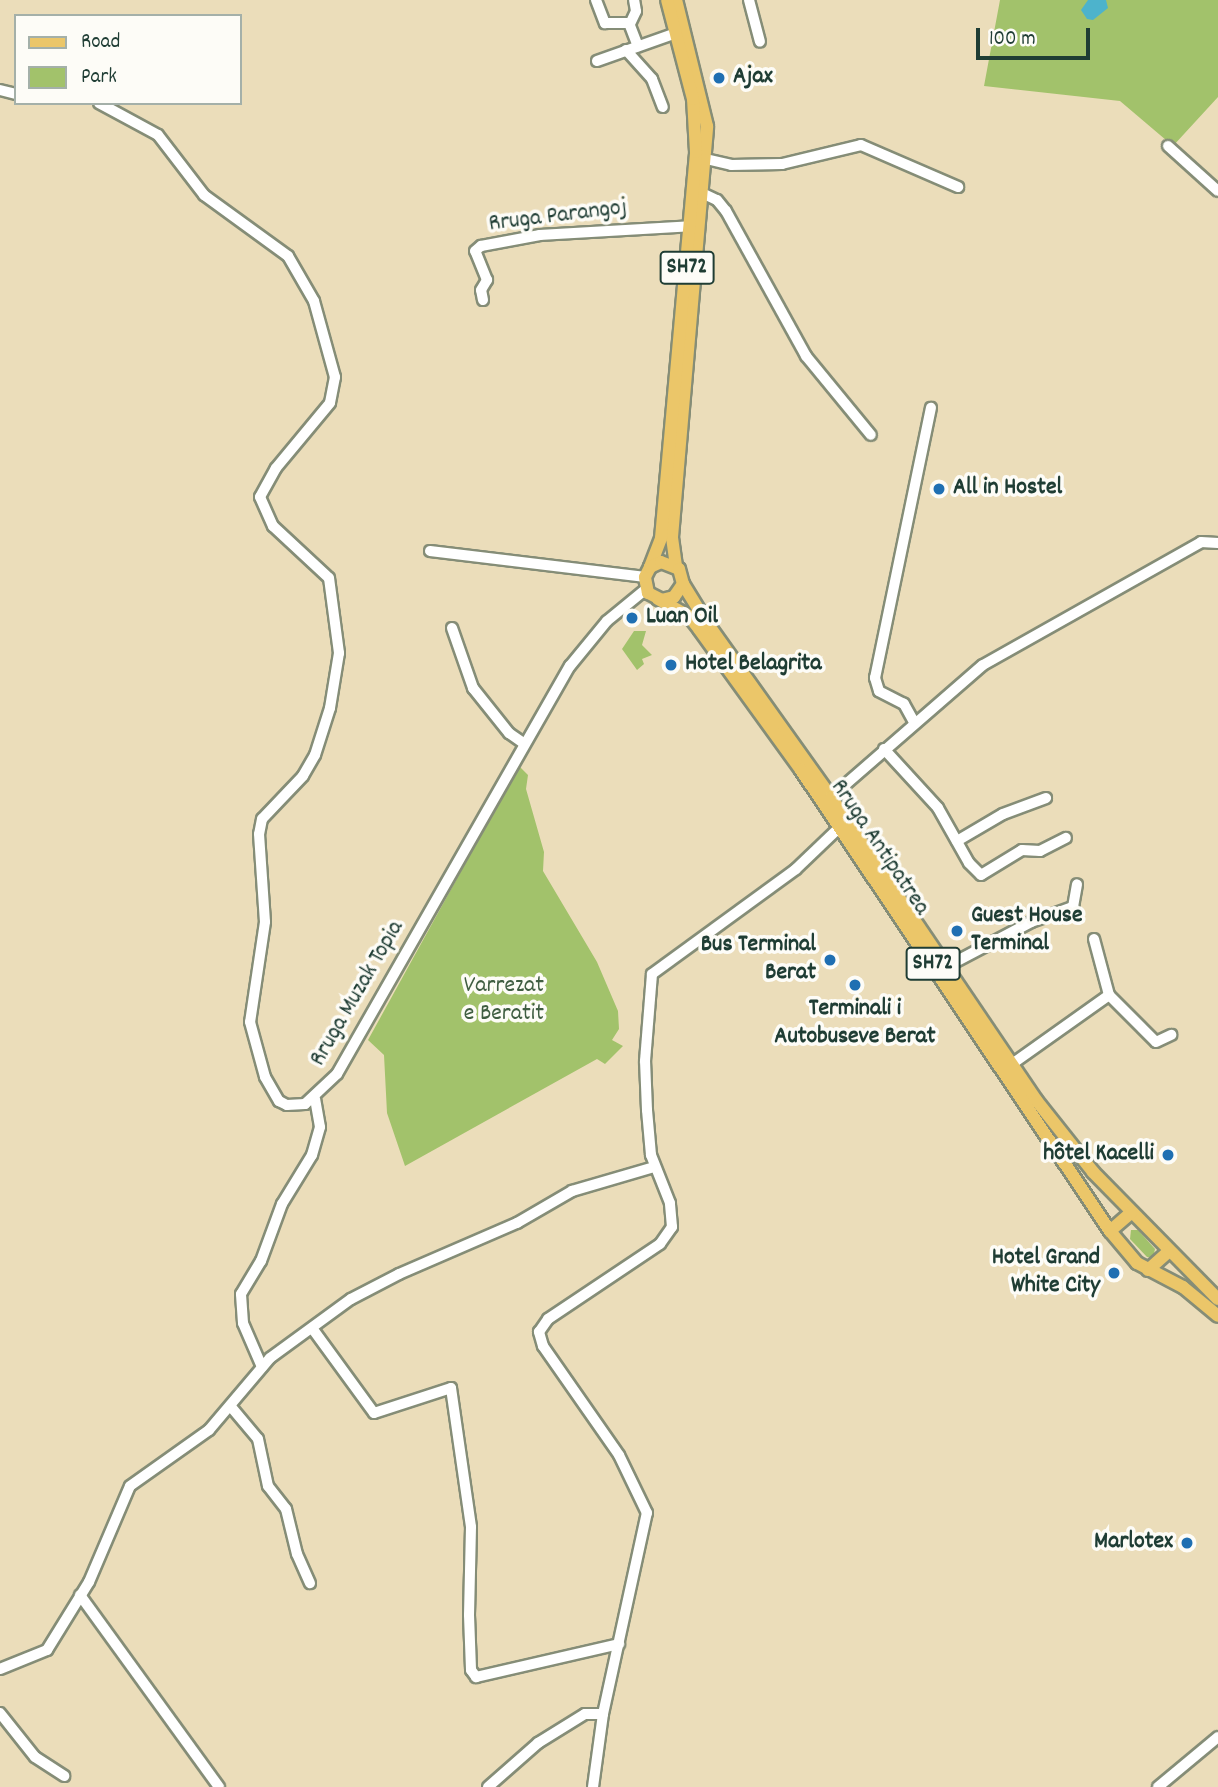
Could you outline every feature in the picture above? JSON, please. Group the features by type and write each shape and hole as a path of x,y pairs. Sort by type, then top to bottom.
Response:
{"main road":[{"name":"Rruga Antipatrea","path":"667,0 696,122 696,226 672,537 676,566 682,584 759,705 1032,1103 1110,1231 1148,1270 1183,1287 1218,1316"},
{"name":"Rruga Antipatrea","path":"676,0 704,104 706,159 704,194 696,226 661,538 647,578 658,599 689,616 831,797 843,824"},
{"path":"647,578 665,562 676,566"},
{"path":"658,599 674,597 682,584"},
{"name":"Rruga Antipatrea","path":"942,969 1012,1064 1032,1103 1168,1252 1218,1299"},
{"path":"1110,1231 1131,1213"},
{"path":"1148,1270 1168,1252"}],"street":[{"path":"596,0 605,23 629,24"},
{"path":"629,24 636,11 634,0"},
{"path":"749,0 760,42"},
{"path":"629,24 638,46"},
{"path":"597,61 676,33"},
{"path":"626,50 652,79 663,107"},
{"name":"Rruga Muzak Topia","path":"103,105 158,135 204,195 288,256 314,301 335,377 330,403 276,468 260,503 281,534 324,569 338,630 335,683 316,755 303,776 262,819 259,834 265,922 251,1030 265,1077 279,1101 296,1106 315,1099 332,1082 570,666 647,578"},
{"path":"706,159 740,165 782,164 861,145 958,187"},
{"path":"1168,146 1218,191"},
{"path":"704,194 717,200 726,211 806,356 870,435"},
{"name":"Rruga Parangoj","path":"483,300 481,290 488,280 475,251 481,246 540,234 696,226"},
{"path":"914,722 904,704 878,691 875,678 931,408"},
{"path":"831,797 914,722 983,665 1200,542 1218,543"},
{"path":"430,551 647,578"},
{"path":"452,628 472,688 509,733 525,744"},
{"path":"884,749 938,808 981,875 1021,850 1040,851 1066,838"},
{"path":"957,841 1003,814 1046,798"},
{"path":"593,1787 603,1714 647,1513 645,1502 619,1454 543,1346 539,1332 548,1319 668,1236 672,1227 670,1203 654,1167 645,1061 652,974 796,869 843,824"},
{"path":"942,969 1031,922 1073,907 1077,884"},
{"path":"1094,939 1109,995 1156,1042 1171,1035"},
{"path":"1012,1064 1109,995"},
{"path":"262,1367 243,1323 240,1299 261,1261 282,1204 312,1154 320,1127 315,1099"},
{"path":"0,1669 47,1650 80,1595 134,1482 197,1440 232,1408 262,1367 312,1328 361,1293 512,1225 568,1193 654,1167"},
{"path":"312,1328 374,1413 451,1388 471,1527 470,1643 471,1670 476,1678 619,1644"},
{"path":"232,1408 258,1439 268,1486 286,1509 297,1554 310,1583"},
{"path":"80,1595 219,1787"},
{"path":"0,1713 36,1757 64,1776"},
{"path":"488,1787 538,1743 585,1714 603,1714"},
{"path":"1158,1787 1218,1737"}],"green space":[{"path":"1000,0 1218,0 1218,97 1173,146 1120,101 984,86"},
{"path":"634,631 646,631 642,645 652,655 642,659 644,664 637,670 622,649"},
{"name":"Varrezat e Beratit","path":"519,766 528,775 526,789 544,852 543,871 597,962 618,1011 619,1029 612,1040 623,1046 605,1064 597,1059 405,1166 387,1113 384,1055 368,1040"},
{"path":"1131,1230 1138,1230 1155,1249 1153,1258 1147,1257 1130,1239"}],"water":[{"path":"1088,0 1106,0 1108,8 1093,20 1087,19 1081,10"}],"place":[{"name":"Ajax","path":"719,78"},
{"name":"All in Hostel","path":"939,489"},
{"name":"Luan Oil","path":"632,618"},
{"name":"Hotel Belagrita","path":"671,665"},
{"name":"Guest House Terminal","path":"957,931"},
{"name":"Bus Terminal Berat","path":"830,960"},
{"name":"Terminali i Autobuseve Berat","path":"855,985"},
{"name":"hôtel Kacelli","path":"1168,1155"},
{"name":"Hotel Grand White City","path":"1114,1273"},
{"name":"Marlotex","path":"1187,1543"}]}
